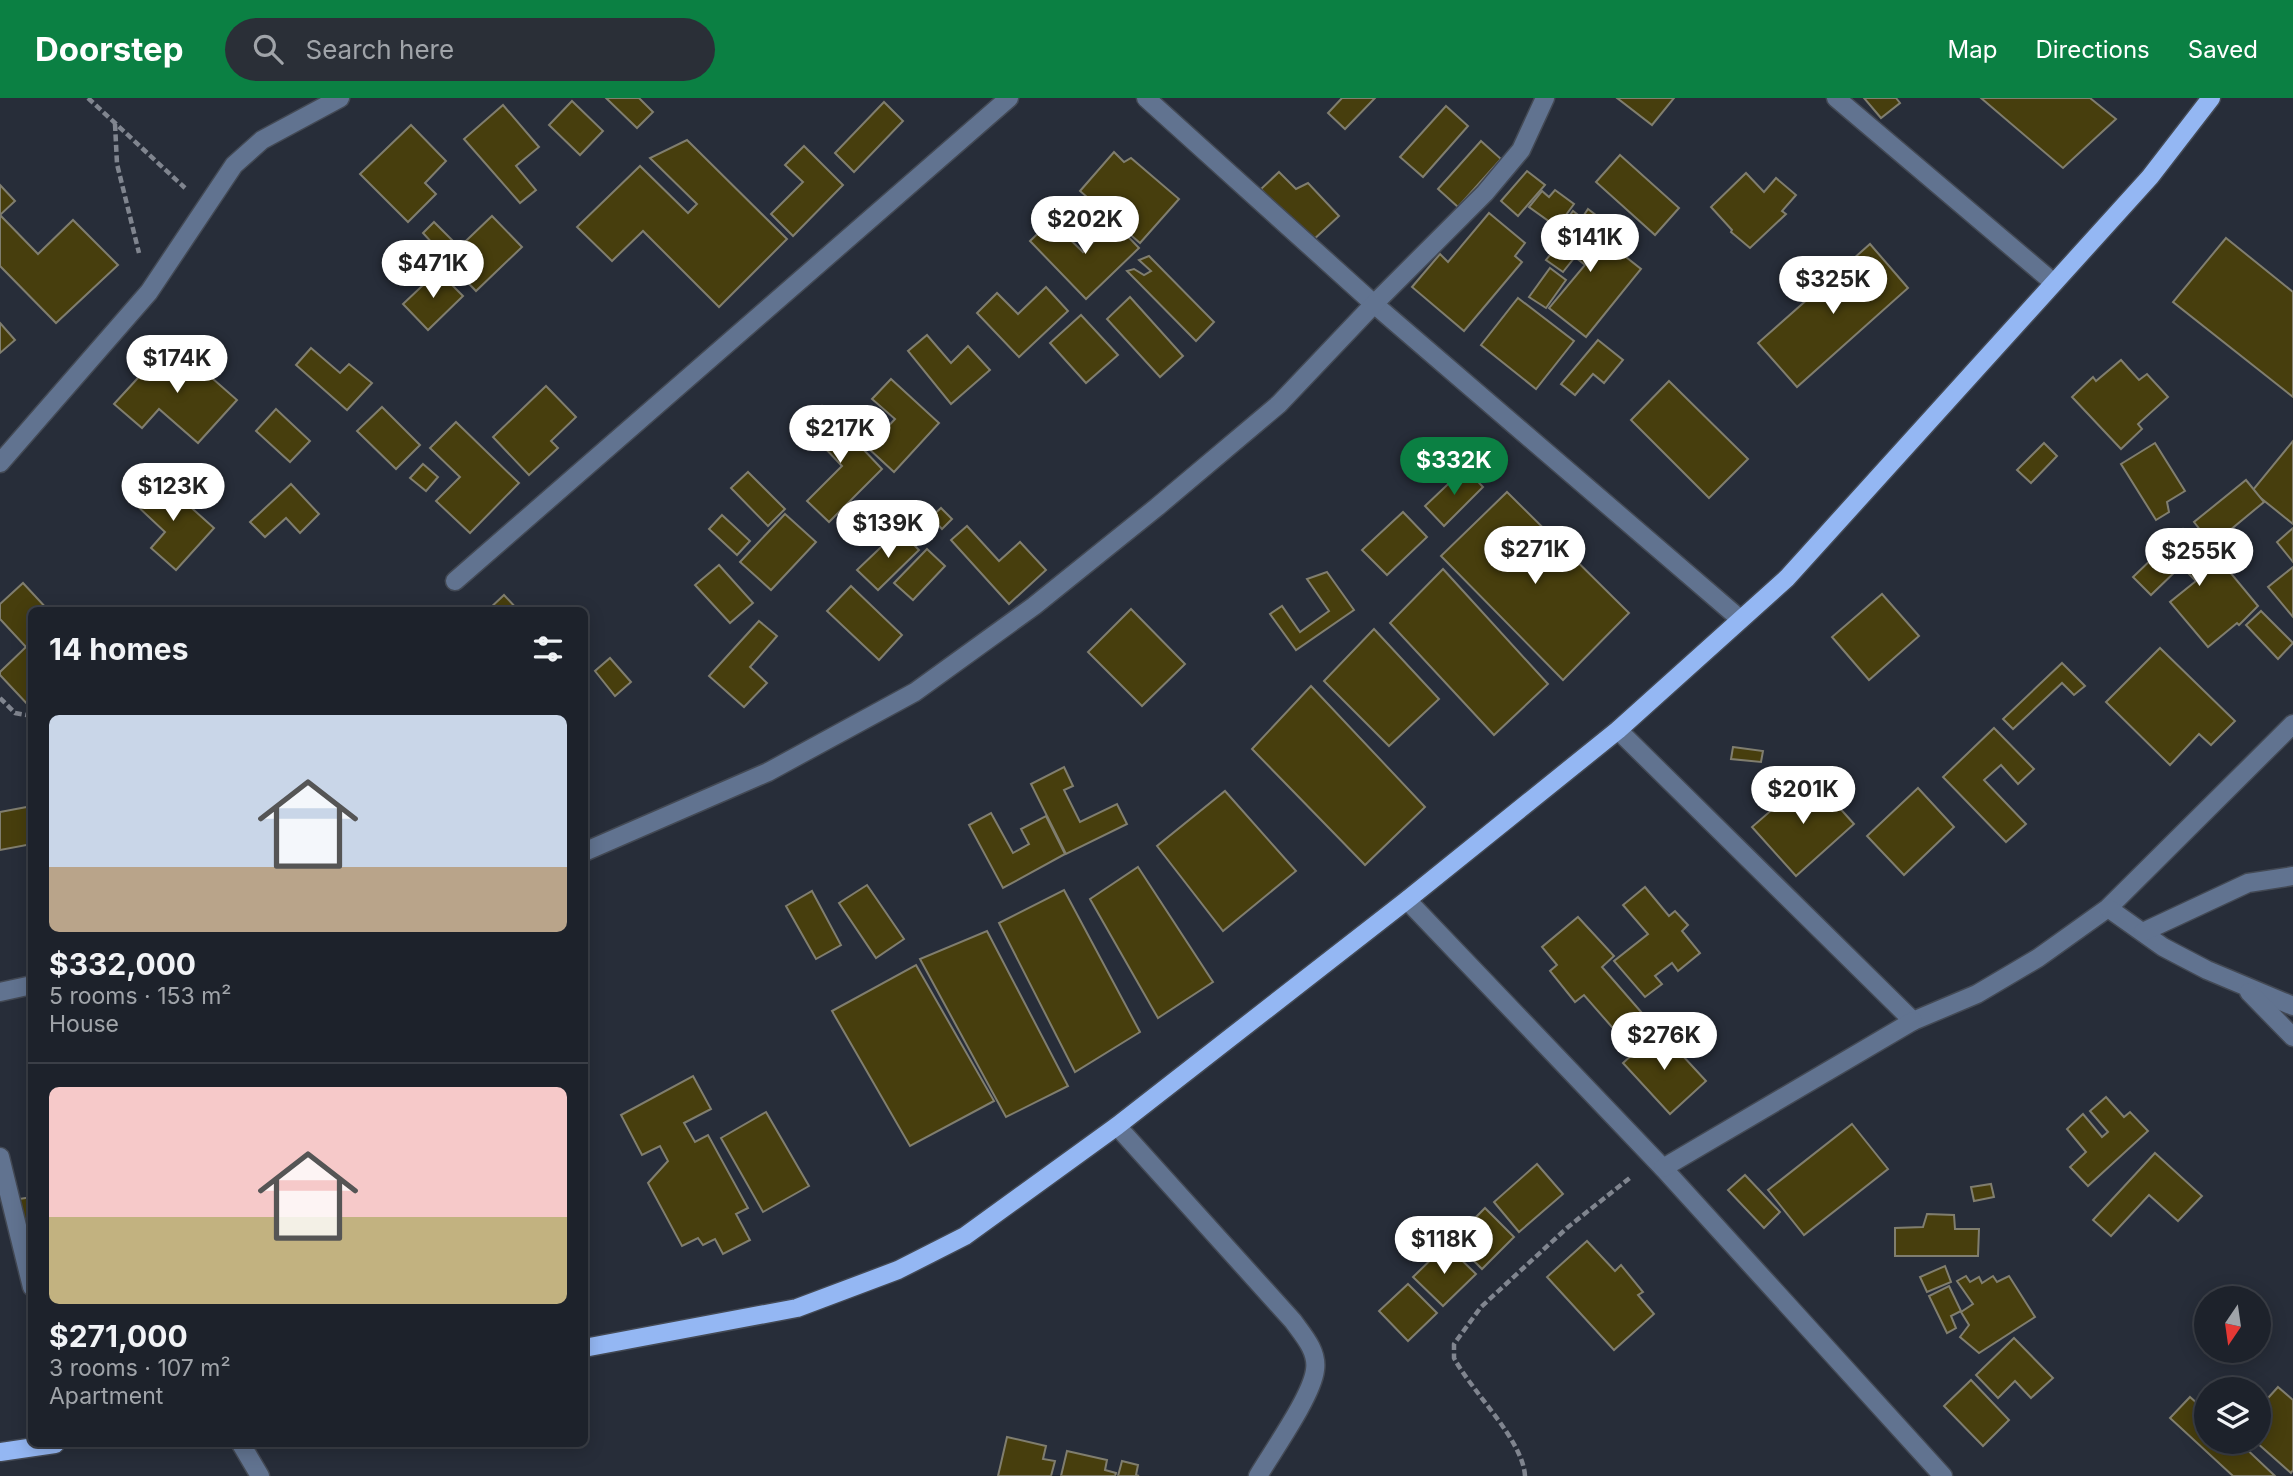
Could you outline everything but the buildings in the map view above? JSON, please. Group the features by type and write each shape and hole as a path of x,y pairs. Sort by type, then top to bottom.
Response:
{"main road":[{"path":"588,1347 797,1308 898,1270 965,1236 1117,1126 1407,900 1618,730 1787,578 2150,177 2211,98"},
{"path":"0,1452 34,1447"}],"street":[{"path":"0,463 149,292 204,206 234,165 262,140 340,98"},
{"path":"455,581 1009,98"},
{"path":"1146,98 1374,304 1740,620"},
{"path":"588,850 768,772 915,692 1034,606 1279,404 1485,193 1521,150 1545,98"},
{"path":"1836,98 2054,283"},
{"path":"1658,1163 1913,1021 1977,994 2038,958 2108,908 2293,724"},
{"path":"1618,730 1913,1021"},
{"path":"2143,932 2248,883 2293,876"},
{"path":"1407,900 1658,1163 1942,1476"},
{"path":"2108,908 2174,953 2293,1006"},
{"path":"2243,985 2293,1037"},
{"path":"0,992 28,986"},
{"path":"1117,1126 1293,1321 1312,1347 1316,1369 1306,1396 1258,1476"},
{"path":"0,1157 28,1271"},
{"path":"243,1447 260,1476"}],"path":[{"path":"88,98 204,206"},
{"path":"115,124 117,164 149,292"},
{"path":"0,698 15,713 28,715"},
{"path":"1525,1476 1524,1464 1515,1446 1454,1358 1454,1344 1481,1307 1568,1227 1658,1163"}]}
